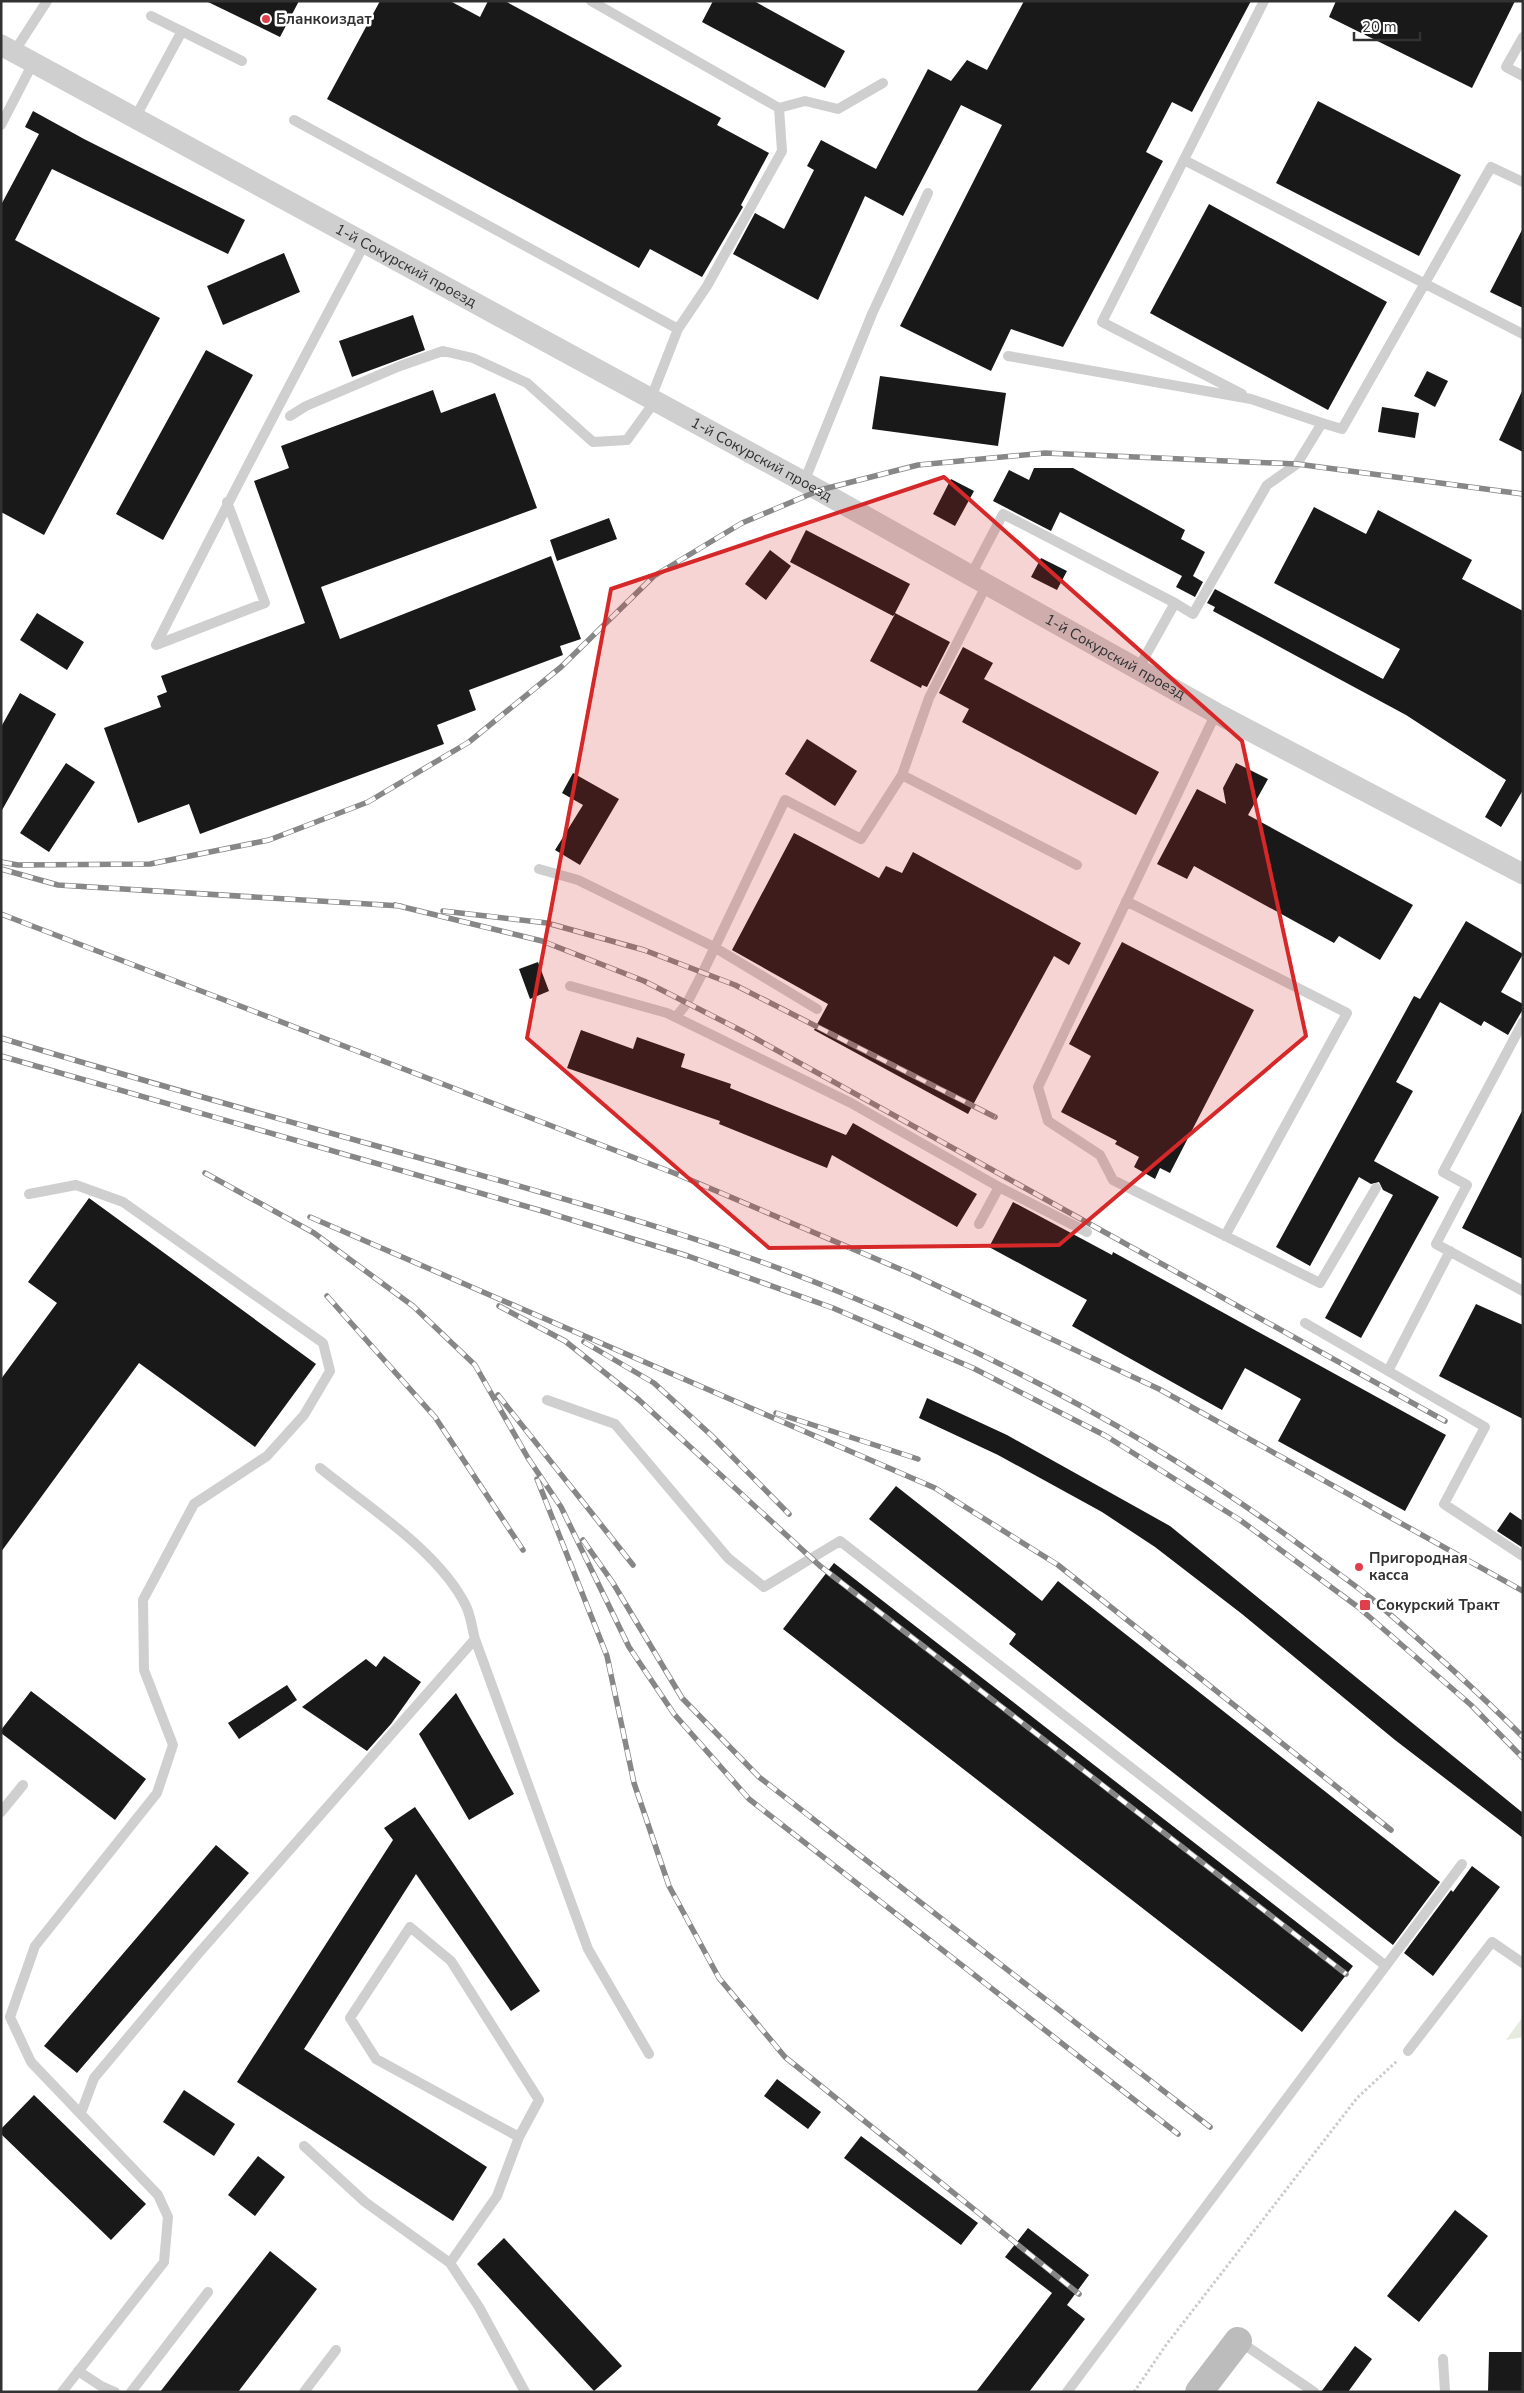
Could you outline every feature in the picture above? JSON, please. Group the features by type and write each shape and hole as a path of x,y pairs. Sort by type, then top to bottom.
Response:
{"street":[{"name":"1-й Сокурский проезд","path":"8,49 804,482 1216,712 1523,874"},
{"path":"1199,2392 1238,2340"}],"lane":[{"path":"8,49 47,1"},
{"path":"591,1 779,108 805,101 838,109 883,83"},
{"path":"1264,1 1102,322 1252,399 1342,429 1491,167 1523,182"},
{"path":"150,16 242,61"},
{"path":"135,118 182,31"},
{"path":"1523,37 1506,67 1523,76"},
{"path":"1,125 33,63"},
{"path":"290,416 306,406 400,366 443,351 473,358 527,383 593,442 627,440 653,400 678,329 707,286 782,151 779,108"},
{"path":"294,120 678,329"},
{"path":"1184,160 1523,334"},
{"path":"804,482 872,314 928,193"},
{"path":"227,502 265,603 156,645 227,502 366,243"},
{"path":"1008,356 1252,399"},
{"path":"676,1017 687,1003 785,800 860,839 902,775 929,698 979,580 1003,514 1193,614 1267,486 1297,464 1322,423"},
{"path":"1138,668 1175,603"},
{"path":"1216,712 1038,1087 1048,1121 1100,1155 1113,1180 1320,1283 1376,1188"},
{"path":"902,775 1077,866"},
{"path":"539,870 578,880 714,947 817,1009"},
{"path":"1126,901 1347,1013 1225,1236"},
{"path":"570,986 676,1017 851,1102 1000,1187 1087,1232"},
{"path":"1523,1022 1443,1172 1467,1185 1436,1244 1523,1291"},
{"path":"29,1194 76,1185 122,1202 323,1343 330,1371 304,1415 268,1456 194,1504 143,1600 144,1670 173,1745 157,1793 35,1946 6,2014 31,2062 158,2195 168,2217 164,2262 62,2392"},
{"path":"979,1224 1000,1187"},
{"path":"1388,1371 1450,1251"},
{"path":"1305,1323 1485,1427 1444,1504 1523,1556"},
{"path":"547,1400 615,1424 728,1558 764,1587 840,1541 1386,1966"},
{"path":"320,1468 428,1554 451,1581 467,1607 475,1639 588,1949 649,2054"},
{"path":"81,2114 94,2078 198,1954 475,1639"},
{"path":"1,1812 23,1785"},
{"path":"1067,2392 1462,1864"},
{"path":"450,2263 497,2196 519,2137 540,2100 451,1961 410,1927 350,2018 376,2059 519,2137"},
{"path":"1408,2051 1492,1942 1523,1963"},
{"path":"304,2146 365,2202 450,2263 479,2307 525,2392"},
{"path":"130,2392 208,2292"},
{"path":"1238,2340 1314,2392"},
{"path":"304,2392 336,2350"},
{"path":"1443,2359 1445,2392"},
{"path":"78,2371 101,2386 115,2392"}],"path":[{"path":"1134,2392 1172,2337 1357,2098 1408,2051"}],"highlighted area":[{"path":"944,477 1242,741 1306,1036 1059,1245 769,1248 527,1038 611,589"}],"shaded area":[{"path":"1522,2018 1523,2037 1506,2040"}],"building":[{"name":"Бланкоиздат","path":"206,1 299,1 280,37"},
{"path":"380,1 450,1 480,17 488,1 505,1 721,118 717,125 769,153 741,205 743,207 702,277 650,249 639,268 327,99"},
{"path":"713,1 754,1 845,51 825,88 702,22"},
{"path":"1024,1 1251,1 1192,112 1172,102 1146,152 1163,161 1063,347 1011,329 991,371 900,326 1002,125 961,105 903,216 865,196 818,300 733,254 755,213 784,229 814,170 807,166 821,140 876,169 928,69 951,81 967,60 987,70"},
{"path":"1336,1 1515,1 1472,88 1329,17"},
{"path":"1318,101 1461,175 1419,256 1276,183"},
{"path":"33,111 84,139 245,220 228,254 52,169 15,240 160,318 44,535 1,512 1,205 39,134 25,127"},
{"path":"1209,204 1387,302 1328,410 1150,313"},
{"path":"1523,228 1523,308 1490,292"},
{"path":"284,253 300,292 223,325 207,286"},
{"path":"413,315 425,350 352,377 339,341"},
{"path":"206,350 253,375 163,540 116,514"},
{"path":"1427,371 1448,381 1435,407 1414,396"},
{"path":"880,376 1006,393 998,446 872,429"},
{"path":"1523,389 1523,452 1499,440"},
{"path":"433,390 441,413 495,393 537,508 321,587 340,639 551,556 581,639 560,646 563,655 469,690 476,710 437,725 444,744 200,834 189,804 138,823 104,728 161,707 157,696 167,692 161,676 305,623 254,481 289,468 281,446"},
{"path":"1382,407 1419,413 1415,438 1378,432"},
{"path":"1034,468 1073,468 1185,530 1181,539 1205,552 1193,576 1203,582 1195,597 1176,587 1182,576 1060,512 1051,531 993,501 1009,470 1029,480"},
{"path":"951,479 974,491 955,526 933,514"},
{"path":"1314,507 1366,534 1378,510 1472,560 1462,579 1523,611 1523,790 1501,827 1485,817 1506,780 1406,715 1213,611 1215,607 1207,603 1215,589 1383,679 1400,649 1274,583"},
{"path":"609,518 617,539 557,561 550,540"},
{"path":"806,530 910,584 895,613 950,642 927,687 922,685 921,688 870,661 895,614 893,616 790,562"},
{"path":"770,550 791,566 766,600 745,584"},
{"path":"1041,558 1067,571 1057,590 1031,577"},
{"path":"37,613 84,642 67,670 20,640"},
{"path":"963,647 993,663 984,679 1159,772 1136,815 962,722 969,709 939,693"},
{"path":"20,693 56,714 1,812 1,727"},
{"path":"807,739 857,771 835,806 785,774"},
{"path":"66,763 95,782 49,852 20,833"},
{"path":"1236,763 1268,779 1248,815 1413,905 1380,960 1339,936 1334,943 1194,866 1187,879 1157,864 1197,789 1226,804 1223,788"},
{"path":"573,773 619,799 580,865 555,850 583,805 562,793"},
{"path":"794,833 879,878 886,866 902,873 913,852 1081,943 1069,965 1054,956 968,1114 814,1030 828,1004 732,950"},
{"path":"1466,921 1523,954 1501,992 1523,1004 1523,1009 1508,1035 1484,1021 1481,1026 1440,1002 1396,1082 1413,1091 1374,1161 1439,1197 1361,1338 1325,1318 1393,1195 1383,1190 1379,1182 1371,1184 1359,1177 1310,1266 1276,1247 1414,996 1420,999"},
{"path":"1122,942 1254,1010 1170,1173 1160,1168 1155,1179 1134,1167 1139,1157 1115,1144 1117,1141 1061,1112 1091,1056 1069,1044"},
{"path":"538,962 549,991 530,999 519,969"},
{"path":"581,1030 633,1049 637,1037 685,1054 681,1067 731,1084 730,1088 846,1135 853,1123 977,1194 957,1227 832,1155 827,1168 719,1124 720,1121 567,1068"},
{"path":"1523,1109 1523,1259 1462,1228"},
{"path":"89,1198 316,1364 255,1447 139,1363 1,1552 1,1379 57,1303 28,1282"},
{"path":"1013,1202 1112,1255 1113,1252 1446,1435 1405,1511 1278,1441 1301,1399 1245,1368 1222,1410 1072,1326 1087,1300 989,1247"},
{"path":"1476,1304 1523,1325 1523,1419 1439,1376"},
{"path":"927,1398 1007,1435 1170,1526 1523,1813 1523,1838 1395,1740 1242,1614 1155,1547 1102,1512 998,1455 919,1418"},
{"path":"896,1486 1042,1601 1058,1581 1440,1882 1393,1945 1009,1644 1016,1634 869,1519"},
{"path":"1510,1512 1523,1521 1523,1548 1497,1531"},
{"path":"834,1563 1353,1966 1302,2032 783,1629"},
{"path":"384,1656 421,1682 391,1724 367,1751 302,1707 366,1659 376,1667"},
{"path":"287,1685 297,1700 239,1739 228,1723"},
{"path":"31,1691 146,1779 115,1820 1,1733 1,1730"},
{"path":"456,1693 514,1794 469,1820 419,1734"},
{"path":"415,1807 540,1991 511,2011 416,1874 304,2049 487,2167 453,2221 237,2082 393,1840 384,1828"},
{"path":"216,1845 249,1873 77,2073 44,2046"},
{"path":"1472,1866 1500,1887 1433,1976 1404,1953 1451,1890 1453,1892"},
{"path":"777,2079 821,2112 808,2129 764,2096"},
{"path":"184,2090 235,2124 214,2156 163,2122"},
{"path":"34,2095 146,2204 111,2240 1,2134 1,2129"},
{"path":"861,2136 978,2223 961,2245 844,2158"},
{"path":"258,2156 285,2177 255,2216 228,2195"},
{"path":"1455,2210 1488,2236 1419,2322 1387,2296"},
{"path":"1028,2228 1089,2275 1067,2305 1085,2319 1029,2392 976,2392 1052,2293 1005,2257"},
{"path":"504,2238 622,2366 594,2391 477,2264"},
{"path":"270,2251 317,2289 238,2392 160,2392"},
{"path":"1355,2346 1372,2359 1348,2392 1321,2392"},
{"path":"1489,2352 1523,2352 1523,2392 1488,2392"}],"railway":[{"path":"1,862 18,865 150,864 269,840 368,802 469,742 561,667 654,576 742,523 820,490 918,465 1045,453 1297,464 1523,494"},
{"path":"1,869 58,885 401,906"},
{"path":"395,905 542,941 644,981 742,1031 1445,1421"},
{"path":"443,911 547,923 644,950 735,985 995,1117"},
{"path":"1,914 674,1173 914,1275 1159,1389 1523,1591"},
{"path":"1,1038 649,1224 794,1274 963,1346 1081,1406 1139,1439 1195,1473 1250,1510 1372,1599 1449,1666 1523,1737"},
{"path":"1,1056 546,1212 688,1256 833,1308 973,1368 1106,1436 1240,1520 1358,1607 1471,1705 1523,1758"},
{"path":"205,1173 314,1233 413,1306 475,1365 528,1458 561,1507 629,1647 674,1714 749,1799 1178,2134"},
{"path":"310,1217 935,1488 1058,1565 1391,1830"},
{"path":"327,1296 435,1417 523,1550"},
{"path":"499,1306 565,1341 639,1400 820,1566 1346,1974"},
{"path":"584,1342 654,1383 711,1435 789,1514"},
{"path":"498,1395 633,1565"},
{"path":"776,1413 918,1459"},
{"path":"537,1479 607,1656 634,1783 669,1886 719,1978 785,2057 1079,2294"},
{"path":"583,1540 613,1583 682,1698 759,1777 1210,2127"}],"place":[{"name":"Бланкоиздат","path":"266,19"},
{"name":"Пригородная касса","path":"1359,1567"},
{"name":"Сокурский Тракт","path":"1365,1605"}]}
